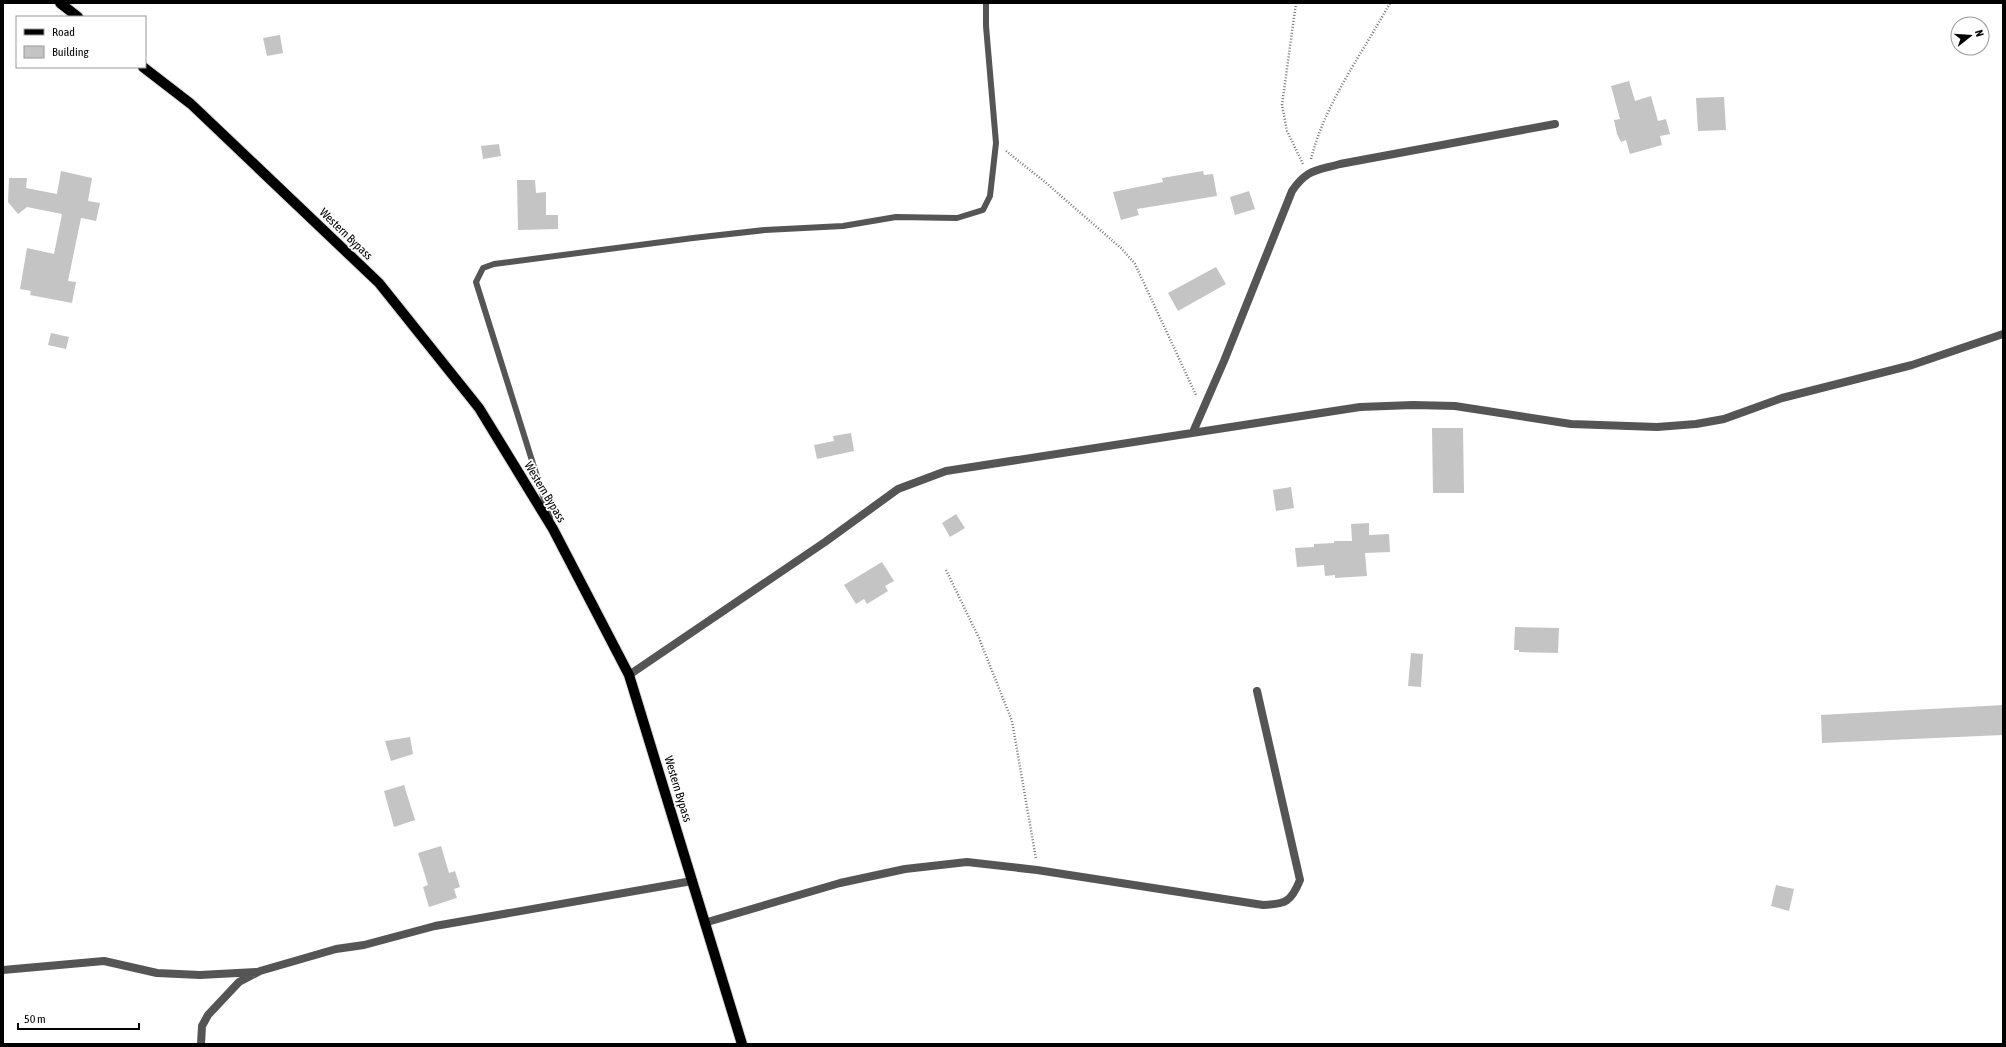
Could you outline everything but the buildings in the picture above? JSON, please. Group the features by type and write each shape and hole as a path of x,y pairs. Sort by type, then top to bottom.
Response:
{"main road":[{"path":"60,3 77,16"},
{"name":"Western Bypass","path":"144,68 191,104 379,283 479,408 553,529 629,675 742,1044"}],"street":[{"path":"1192,432 1224,361 1292,191 1301,179 1308,173 1340,164 1555,124"},
{"path":"629,675 832,537 898,489 946,471 1360,407 1413,405 1482,409 1571,424 1657,427 1696,424 1724,419 1782,398 1912,365 2003,334"},
{"path":"704,924 840,883 905,869 967,862 1038,870 1263,905 1279,904 1294,896 1300,880 1257,691"},
{"path":"3,970 104,961 165,973 200,975 260,971 336,949 364,945 435,926 692,881"},
{"path":"201,1044 202,1026 208,1015 240,982 260,971"}],"lane":[{"path":"553,529 476,282 483,268 494,264 736,233 843,226 896,217 957,218 983,210 990,196 996,143 986,26 986,3"}],"path":[{"path":"1296,3 1282,106 1287,131 1308,173"},
{"path":"1308,173 1317,134 1346,77 1390,3"},
{"path":"996,143 1045,182 1122,249 1135,264 1202,408"},
{"path":"946,570 979,638 1012,721 1038,870"}]}
